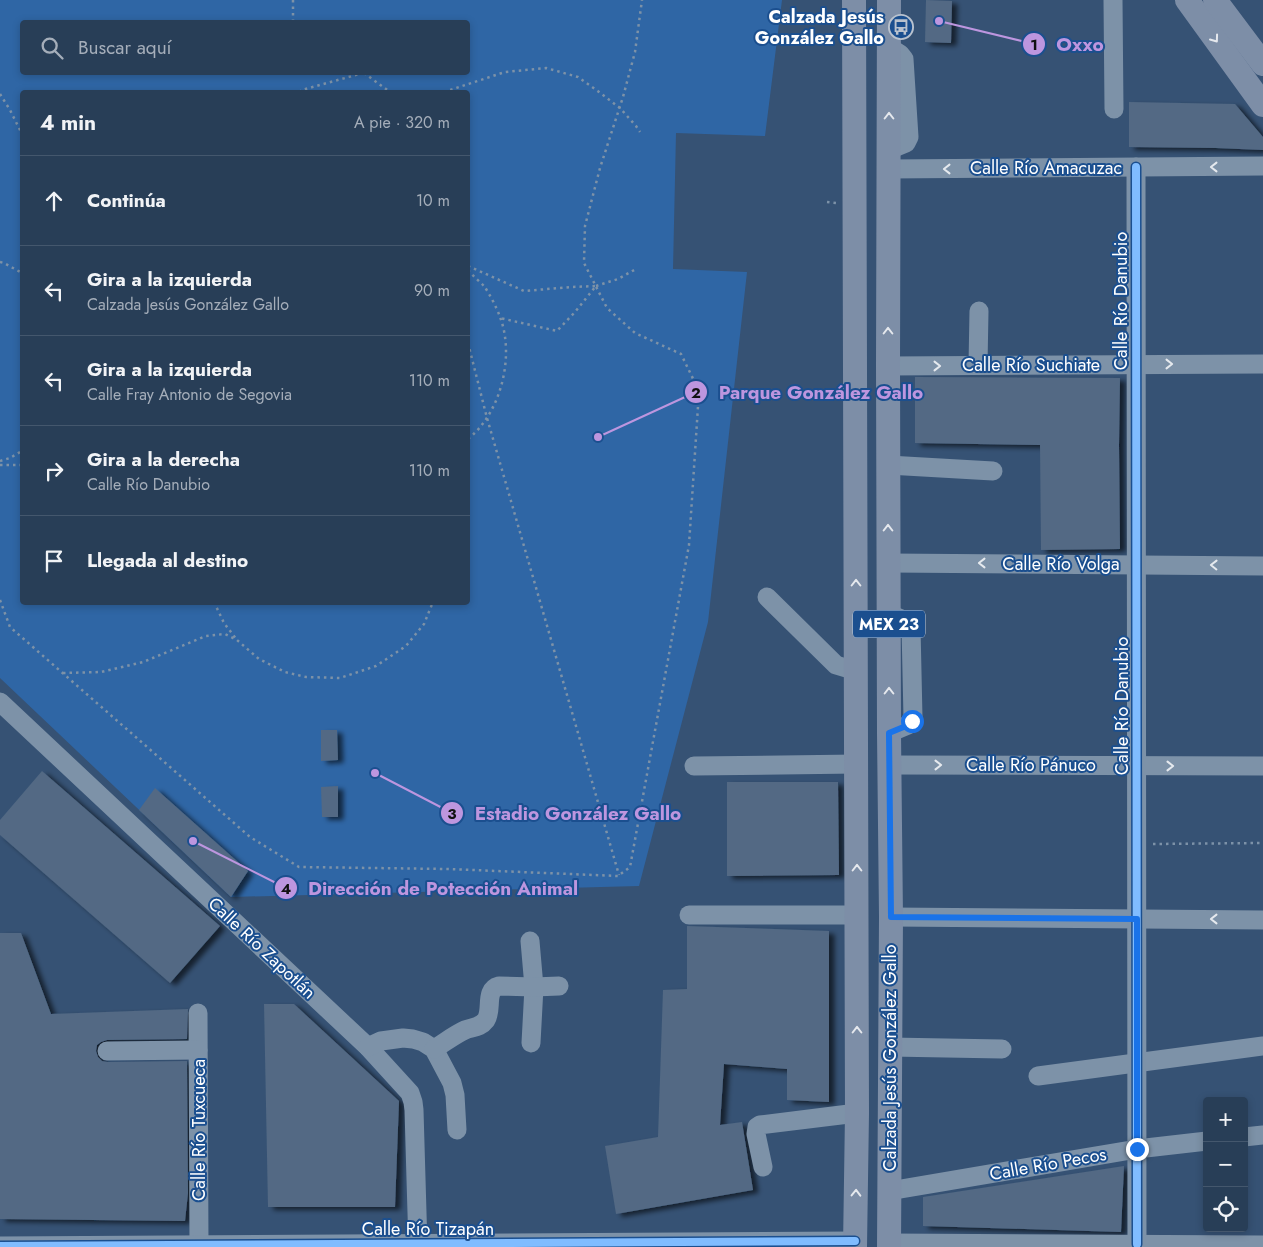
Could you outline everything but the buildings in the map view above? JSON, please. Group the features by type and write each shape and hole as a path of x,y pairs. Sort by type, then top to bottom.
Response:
{"main road":[{"name":"Calzada Jesús González Gallo","path":"854,0 857,764 855,1244"},
{"name":"Calzada Jesús González Gallo","path":"889,1245 891,920 888,563 890,0"},
{"path":"1187,0 1263,105"},
{"path":"1215,0 1263,64"},
{"path":"857,1004 891,920"}],"street":[{"path":"1113,0 1114,109"},
{"name":"Calle Río Amacuzac","path":"889,160 1136,167 1263,166"},
{"name":"Calle Río Danubio","path":"1136,167 1137,1149 1145,1245"},
{"path":"978,365 979,311"},
{"name":"Calle Río Suchiate","path":"888,366 1263,364"},
{"path":"888,465 993,471"},
{"name":"Calle Río Volga","path":"888,563 1263,566"},
{"path":"766,597 836,665 856,671"},
{"name":"Calle Río Zapotlán","path":"0,702 368,1047 410,1093 413,1102 418,1246"},
{"path":"694,766 857,764"},
{"name":"Calle Río Pánuco","path":"889,765 1263,766"},
{"path":"688,915 857,915"},
{"path":"891,920 1263,920"},
{"path":"530,940 534,987 531,1043"},
{"path":"434,1049 467,1029 481,1025 488,1016 491,991 495,987 559,986"},
{"name":"Calle Río Tuxcueca","path":"198,1013 200,1246"},
{"path":"368,1047 382,1041 403,1038 423,1042 434,1049 452,1083 455,1095 456,1130"},
{"path":"1038,1076 1263,1046"},
{"path":"890,1047 1002,1049"},
{"path":"107,1051 198,1050"},
{"path":"762,1167 756,1134 756,1130 760,1125 857,1113"},
{"path":"1248,1137 1263,1135"},
{"name":"Calle Río Pecos","path":"889,1191 1137,1149 1203,1141"},
{"name":"Calle Río Tizapán","path":"0,1246 855,1244"},
{"path":"889,1245 1263,1245"}],"path":[{"path":"292,0 293,20"},
{"path":"0,600 10,627 250,837 299,867 619,875 630,867 689,545 700,391 681,354 635,333 607,308 584,263 585,226 600,168 620,108 635,52 642,0"},
{"path":"450,90 505,72 546,68 578,77 620,108 640,132"},
{"path":"302,90 356,75"},
{"path":"366,75 387,90"},
{"path":"0,94 20,130"},
{"path":"0,262 20,272"},
{"path":"470,267 524,291 572,286 596,286 618,279 636,269"},
{"path":"470,272 484,287 500,318 506,343 505,369 499,394 487,418 470,437"},
{"path":"500,318 557,331 596,286"},
{"path":"470,351 487,418 619,875"},
{"path":"0,461 20,452"},
{"path":"0,465 20,465"},
{"path":"215,605 224,624 237,640 259,659 285,672 306,677 340,678 376,666 406,646 424,624 431,605"},
{"path":"62,673 101,672 143,662 206,636 225,634 237,640"},
{"path":"1137,844 1263,843"}],"shaded area":[{"path":"0,0 782,0 765,136 676,133 673,269 747,272 708,622 639,886 231,897 0,678"}],"cycle path":[{"path":"1136,167 1137,1244"},
{"path":"0,1246 855,1241"}],"place":[{"name":"Oxxo","path":"939,21"},
{"name":"Calzada Jesús González Gallo","path":"901,27"},
{"name":"Parque González Gallo","path":"598,437"},
{"name":"Estadio González Gallo","path":"375,773"},
{"name":"Dirección de Potección Animal","path":"193,841"}],"route":[{"path":"912,721 906,726 889,733 891,917 1137,919 1137,1149"}]}
